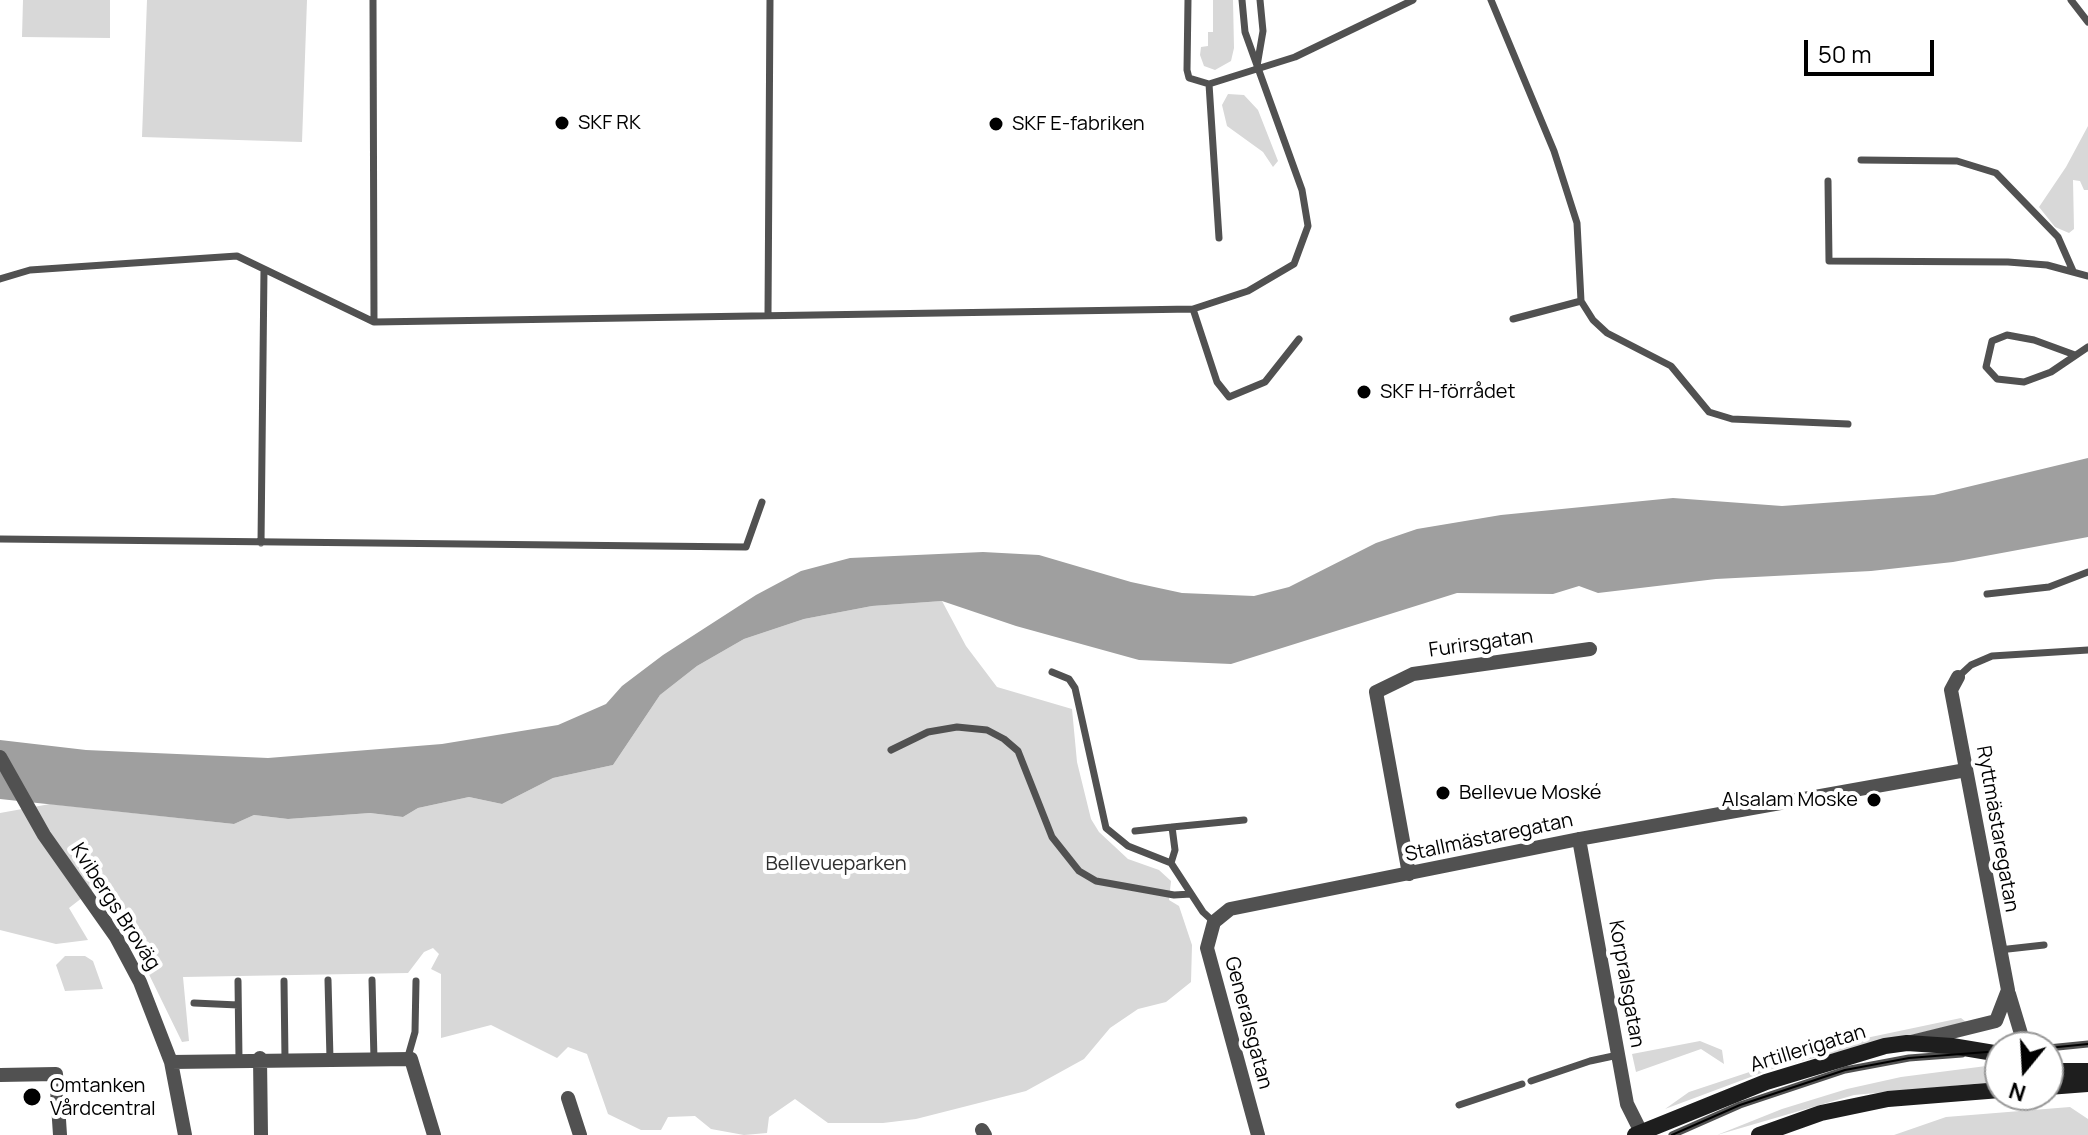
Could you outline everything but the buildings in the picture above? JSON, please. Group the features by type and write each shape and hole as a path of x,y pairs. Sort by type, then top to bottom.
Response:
{"main road":[{"name":"Artillerigatan","path":"1638,1134 1766,1082 1907,1043 1952,1046 1981,1053"},
{"path":"2064,1077 2088,1071"},
{"path":"2064,1081 2088,1084"},
{"path":"1759,1135 1821,1113 1888,1099 1984,1091"}],"street":[{"name":"Furirsgatan","path":"1409,874 1376,692 1413,674 1590,649"},
{"name":"Ryttmästaregatan","path":"1958,677 1951,690 1999,950 2020,1031"},
{"name":"Kvibergs Broväg","path":"0,757 44,835 116,937 140,982 171,1062 185,1135"},
{"name":"Stallmästaregatan","path":"1214,922 1230,909 1579,839 1966,770"},
{"name":"Korpralsgatan","path":"1579,839 1627,1104 1638,1134"},
{"name":"Generalsgatan","path":"1214,922 1207,948 1258,1135"},
{"path":"1907,1043 1996,1021 2008,990"},
{"path":"171,1062 260,1058 411,1059 434,1135"},
{"path":"260,1058 261,1135"},
{"path":"0,1075 56,1074 60,1135"},
{"path":"568,1098 580,1135"}],"lane":[{"path":"373,0 374,322"},
{"path":"768,314 770,0"},
{"path":"1188,0 1187,70 1189,78 1209,84 1295,57 1372,17 1413,0"},
{"path":"0,279 30,270 237,256 374,322 1193,309 1248,291 1294,264 1308,226 1302,190 1245,32 1242,0"},
{"path":"1256,68 1263,31 1260,0"},
{"path":"1491,0 1572,205 1577,223 1581,301 1593,320 1607,333 1671,366 1709,412 1732,419 1848,424"},
{"path":"2071,0 2088,22"},
{"path":"1209,84 1219,238"},
{"path":"1861,160 1957,161 1996,173 2058,237 2073,271"},
{"path":"1828,181 1829,261 2008,262 2088,276"},
{"path":"261,543 264,269"},
{"path":"1513,319 1581,301"},
{"path":"1193,309 1217,382 1229,397 1265,382 1299,339"},
{"path":"2075,355 2034,340 2007,335 1992,341 1986,367 1997,379 2024,382 2037,379 2088,347"},
{"path":"0,539 746,547 762,502"},
{"path":"1987,594 2049,587 2088,572"},
{"path":"1958,677 1971,665 1992,656 2088,650"},
{"path":"1052,672 1069,679 1075,688 1106,828 1128,846 1171,863 1214,922"},
{"path":"891,750 928,732 957,727 987,730 1018,751 1052,837 1079,871 1096,881 1174,895 1191,894"},
{"path":"1135,831 1244,820"},
{"path":"1171,863 1175,850 1172,827"},
{"path":"1999,950 2044,945"},
{"path":"328,980 330,1059"},
{"path":"372,980 374,1059"},
{"path":"238,981 239,1059"},
{"path":"284,981 285,1059"},
{"path":"407,1060 415,1032 416,981"},
{"path":"194,1003 238,1005"},
{"path":"2064,1046 2088,1044"},
{"path":"1672,1135 1740,1105 1845,1070 1909,1058 1981,1053"},
{"path":"1531,1081 1618,1055"},
{"path":"1459,1105 1522,1084"}],"green space":[{"path":"23,0 110,0 110,38 22,37"},
{"path":"147,0 307,0 302,142 142,137"},
{"path":"1213,0 1233,0 1234,48 1231,61 1215,70 1204,66 1200,55 1201,47 1208,46 1208,32 1213,32"},
{"path":"1228,94 1244,95 1258,110 1278,161 1273,167 1263,152 1227,126 1222,105"},
{"path":"2088,126 2088,190 2084,190 2080,181 2073,180 2074,229 2069,233 2055,227 2039,207"},
{"name":"Bellevueparken","path":"942,601 966,646 997,687 1072,709 1077,762 1091,819 1099,832 1128,859 1159,870 1171,881 1169,900 1179,906 1192,945 1191,982 1166,1002 1138,1009 1110,1028 1084,1059 1026,1091 916,1119 883,1123 828,1123 795,1099 769,1117 767,1133 744,1135 711,1129 695,1116 668,1117 661,1130 641,1130 608,1114 587,1054 568,1047 557,1058 491,1025 441,1038 441,974 431,969 439,954 433,948 424,952 408,973 183,977 189,1041 182,1042 140,956 96,887 69,908 88,940 56,944 0,930 0,813 50,804 234,824 254,815 288,819 370,813 403,817 418,808 469,797 502,804 553,778 613,765 660,695 697,666 744,639 804,619 872,606"},
{"path":"65,956 85,956 93,961 103,989 65,991 56,965"},
{"path":"1961,1018 1966,1022 1780,1066 1665,1109 1689,1092 1828,1046"},
{"path":"1700,1041 1722,1050 1724,1064 1701,1049 1636,1072 1632,1054"},
{"path":"1984,1066 1984,1083 1854,1095 1717,1135 1782,1109 1847,1089 1901,1077"},
{"path":"2064,1107 2070,1107 2088,1119 2088,1135 1894,1135 1946,1117 2064,1111"}],"shaded area":[{"path":"2088,458 2088,537 1953,562 1871,571 1716,579 1598,593 1579,586 1553,594 1457,593 1231,664 1139,660 1016,626 942,601 872,606 804,619 744,639 697,666 660,695 613,765 553,778 502,804 469,797 418,808 403,817 370,813 288,819 254,815 234,824 0,799 0,740 86,750 268,758 442,744 558,725 606,704 622,686 663,655 756,595 801,571 850,558 983,552 1039,555 1131,582 1182,593 1254,596 1289,587 1376,543 1417,529 1501,515 1673,498 1782,506 1934,495"}],"tram line":[{"path":"2064,1046 2088,1044"},
{"path":"1672,1135 1740,1105 1845,1070 1909,1058 1984,1052"}],"place":[{"name":"SKF RK","path":"562,123"},
{"name":"SKF E-fabriken","path":"996,124"},
{"name":"SKF H-förrådet","path":"1364,392"},
{"name":"Bellevue Moské","path":"1443,793"},
{"name":"Alsalam Moske","path":"1874,800"},
{"name":"Omtanken Vårdcentral","path":"32,1097"}]}
